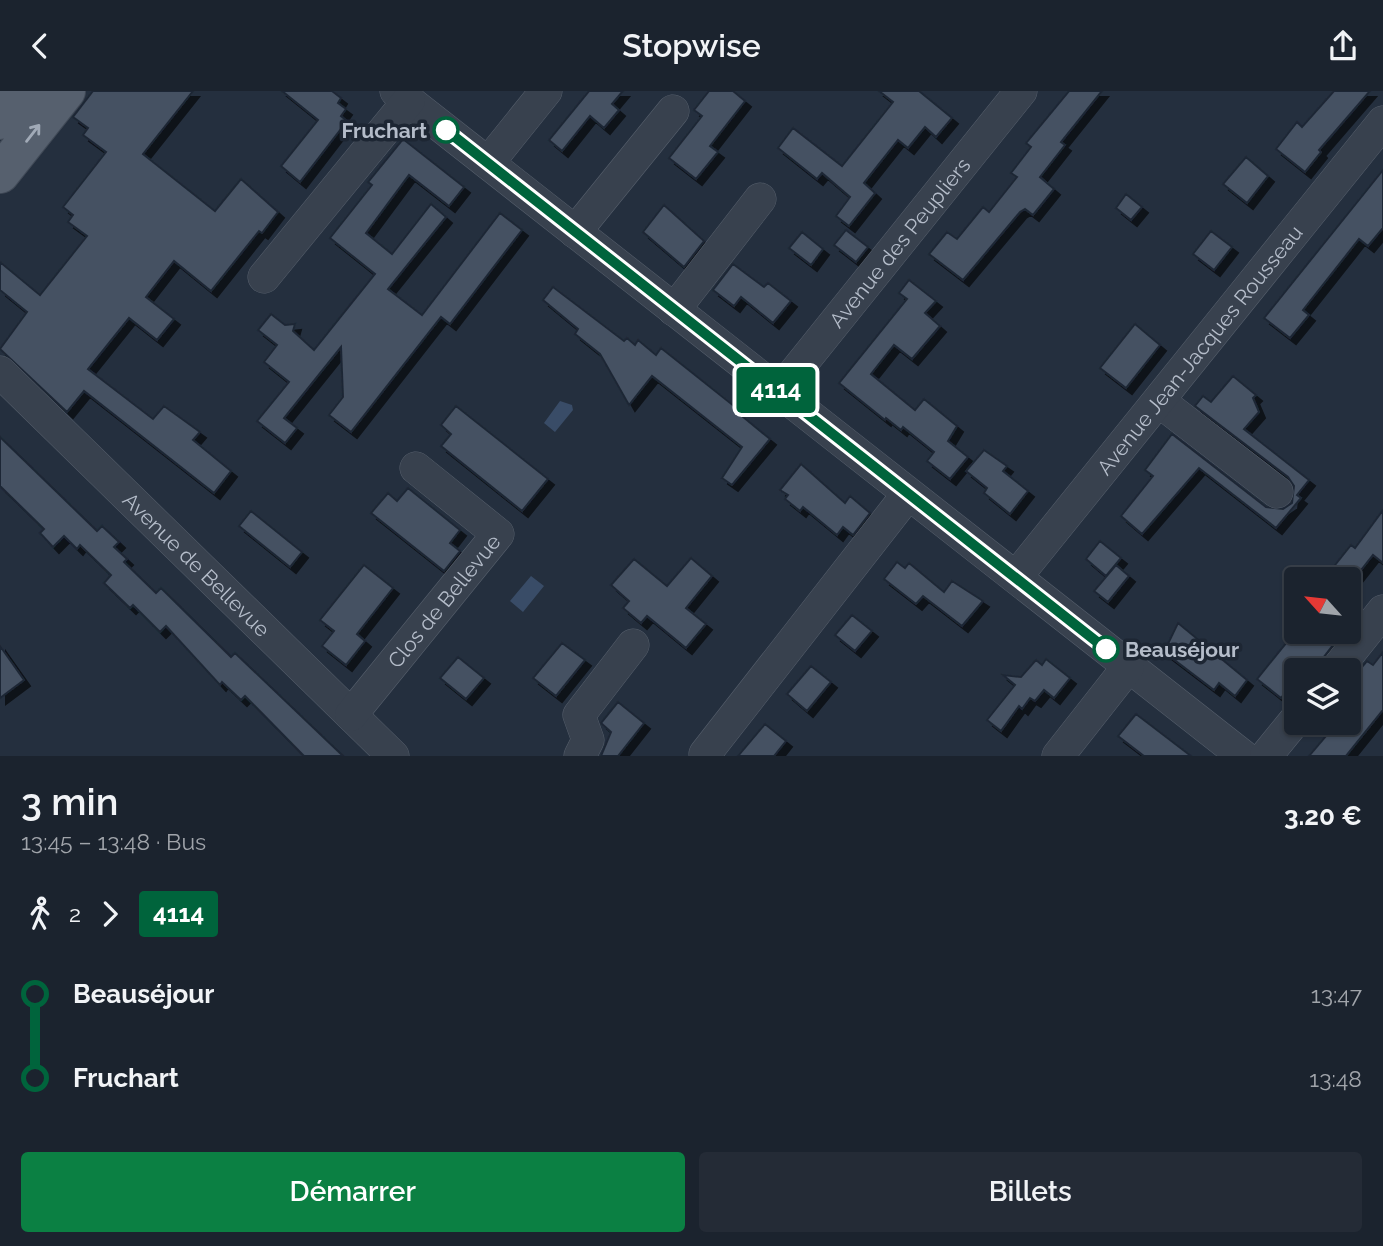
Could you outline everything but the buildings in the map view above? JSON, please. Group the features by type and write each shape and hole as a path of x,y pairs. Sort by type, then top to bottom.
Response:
{"main road":[{"path":"0,120 23,91"},
{"path":"0,174 66,91"}],"street":[{"path":"488,163 546,91"},
{"name":"Avenue des Peupliers","path":"779,393 1021,91"},
{"path":"264,277 402,96 1243,756"},
{"path":"575,232 673,111"},
{"name":"Avenue Jean-Jacques Rousseau","path":"1016,577 1383,122"},
{"path":"674,310 760,199"},
{"name":"Avenue de Bellevue","path":"0,372 393,756"},
{"path":"1158,401 1277,492"},
{"name":"Clos de Bellevue","path":"351,715 498,534 416,468"},
{"path":"705,754 908,494"},
{"path":"1346,658 1383,611"},
{"path":"580,756 588,740 579,715 633,645"},
{"path":"1058,756 1128,667"},
{"path":"1266,756 1284,735"}],"water":[{"path":"560,401 572,405 573,410 555,432 544,423"},
{"path":"531,576 544,586 523,612 510,601"}],"bus line":[{"name":"4114","path":"446,130 1106,649"}],"place":[{"name":"Fruchart","path":"446,130"},
{"name":"Beauséjour","path":"1106,649"}]}
